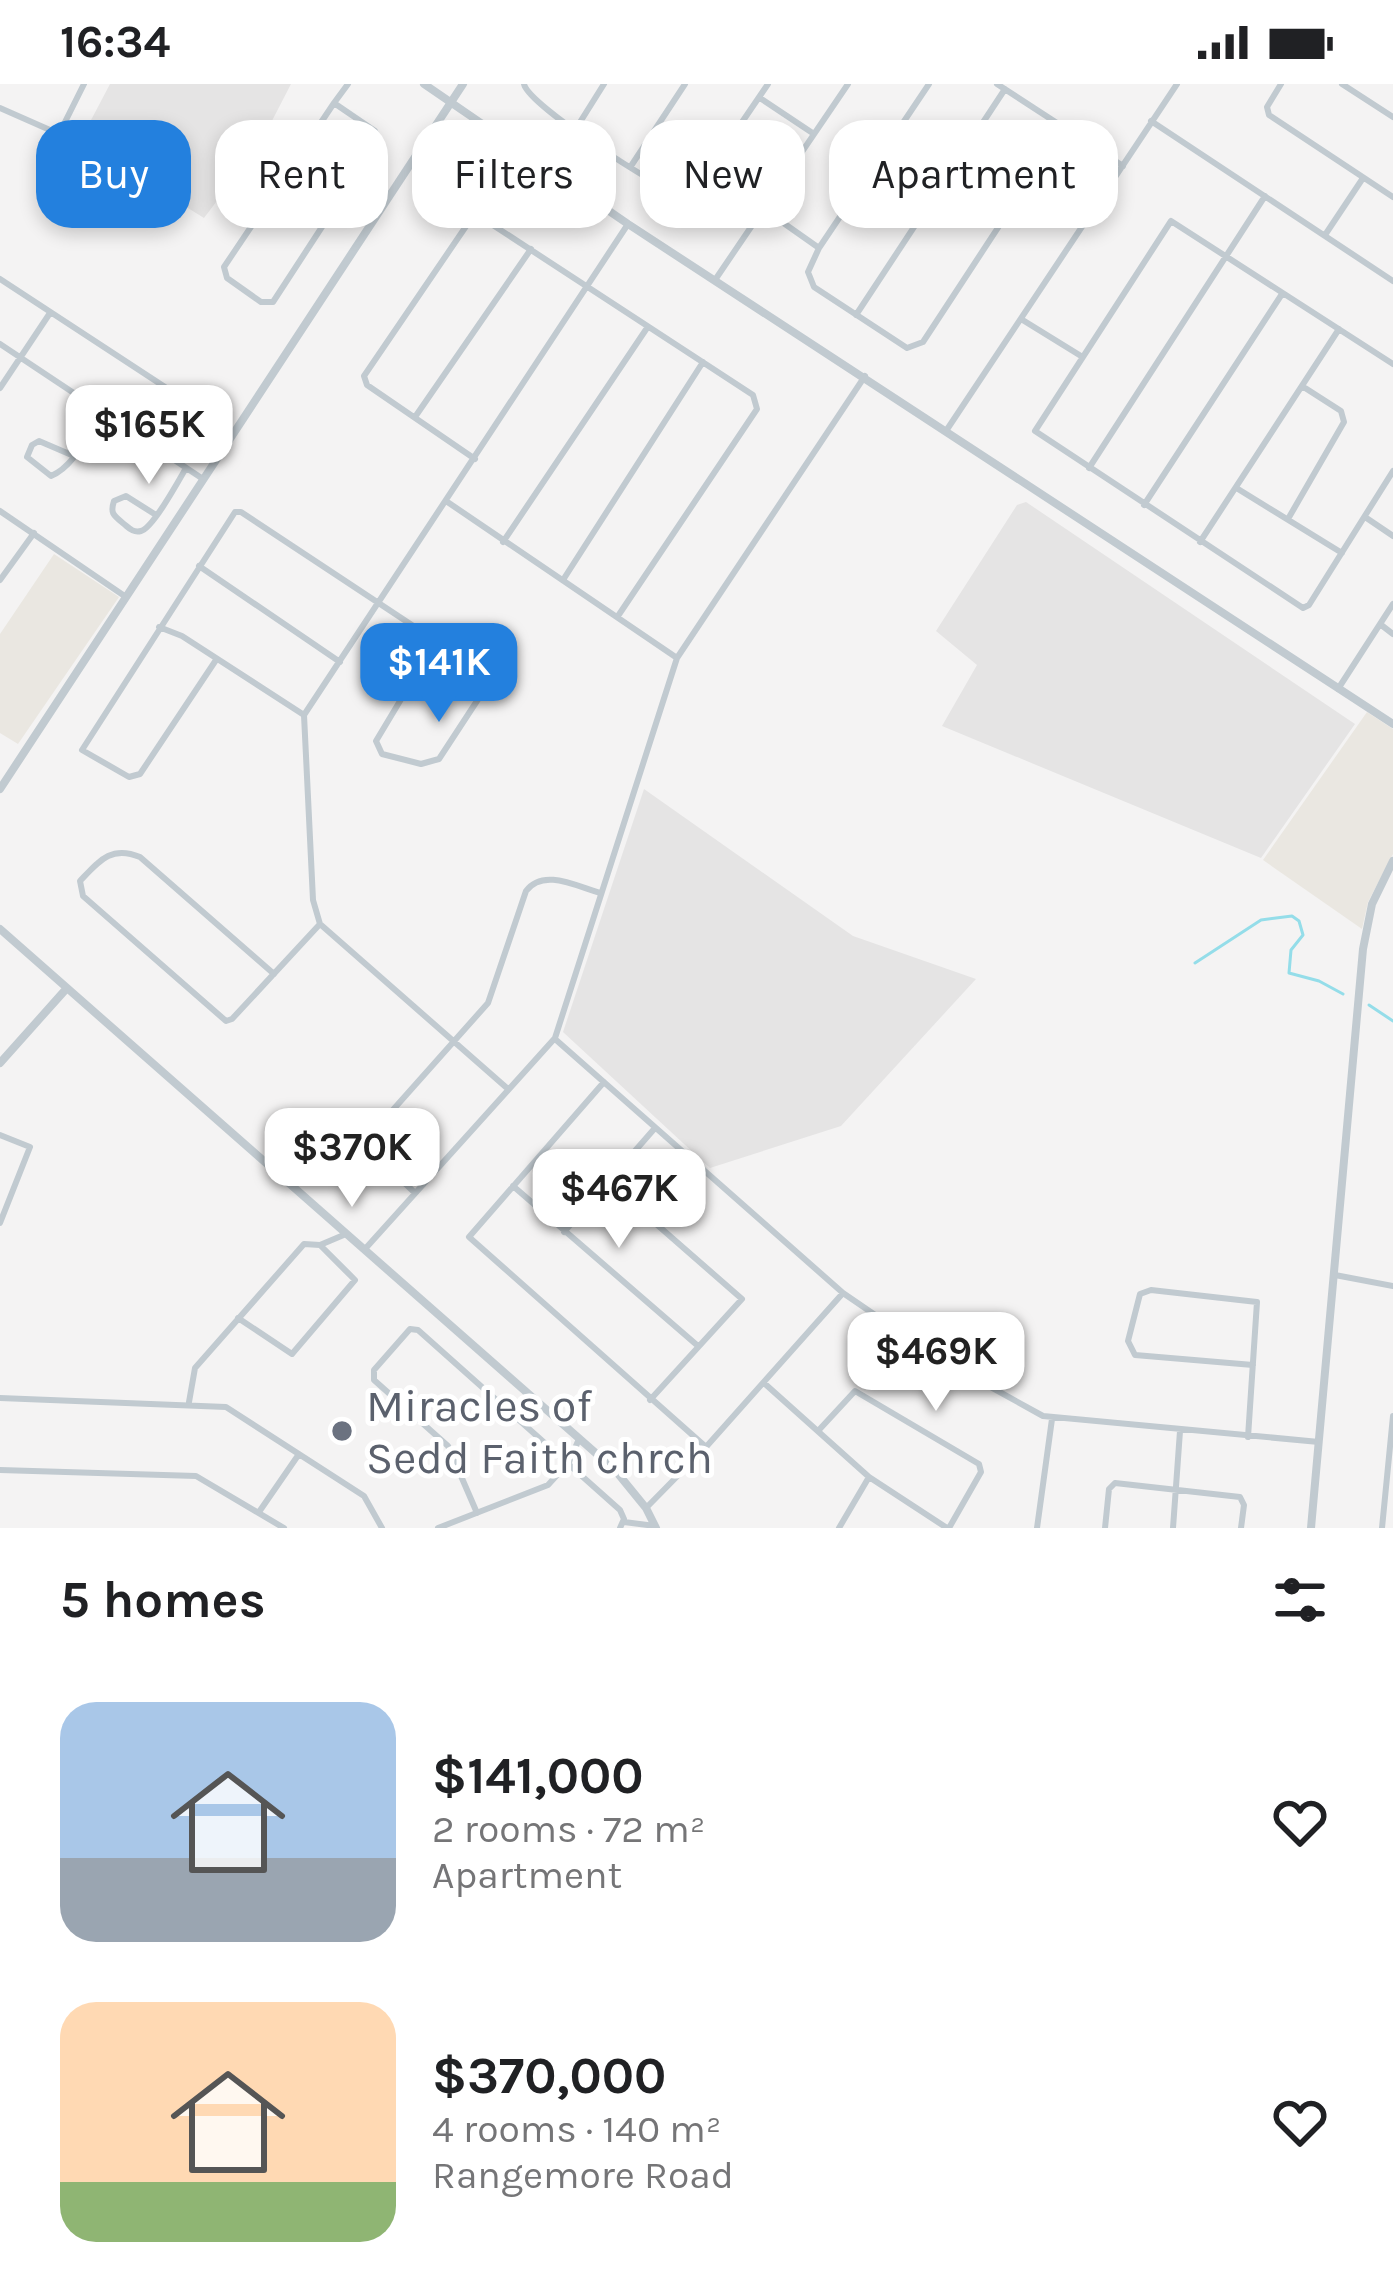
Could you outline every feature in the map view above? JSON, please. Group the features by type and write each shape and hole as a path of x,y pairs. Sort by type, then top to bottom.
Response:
{"street":[{"path":"0,108 59,134 83,84"},
{"path":"334,103 375,131 378,141 273,302 261,302 227,278 224,267 334,103 348,84"},
{"path":"424,84 478,120"},
{"path":"0,789 463,84"},
{"path":"524,84 527,95 561,120"},
{"path":"579,120 604,84"},
{"path":"631,166 686,84"},
{"path":"616,156 679,196 693,194 768,84"},
{"path":"805,148 848,84"},
{"path":"929,84 819,248 808,272 809,282 901,346 911,348 923,342 998,228"},
{"path":"946,431 1177,84"},
{"path":"1281,84 1267,106 1269,115 1393,197"},
{"path":"1342,84 1393,117"},
{"path":"856,315 1001,87 1053,120"},
{"path":"760,98 814,134"},
{"path":"1151,121 1393,281"},
{"path":"1118,163 1123,166"},
{"path":"1324,236 1363,178"},
{"path":"1089,468 1264,196"},
{"path":"475,459 368,385 364,376 467,219 479,216 753,395 757,409 618,616"},
{"path":"616,216 1393,724"},
{"path":"1393,364 1173,221 1035,430 1305,608 1393,471"},
{"path":"508,1089 320,924 314,900 304,715 628,224"},
{"path":"715,280 752,228"},
{"path":"791,228 819,248"},
{"path":"416,417 532,249"},
{"path":"0,279 168,389 170,402 145,439"},
{"path":"1144,505 1282,294"},
{"path":"0,388 50,313"},
{"path":"1021,319 1081,356"},
{"path":"503,542 647,328"},
{"path":"1200,542 1339,329"},
{"path":"0,344 206,481"},
{"path":"562,580 703,362"},
{"path":"364,1250 555,1038 677,658 865,376"},
{"path":"1288,519 1344,422 1340,411 1302,386"},
{"path":"74,457 39,441 27,458 51,476 59,474 74,457 103,413"},
{"path":"156,515 126,496 114,500 111,507 113,515 132,530 148,527 156,515 186,468"},
{"path":"1237,488 1342,553"},
{"path":"446,501 677,658"},
{"path":"0,512 127,597"},
{"path":"216,660 140,774 129,777 83,752 82,745 232,514 241,512 491,677 493,683 439,759 421,764 382,754 376,741 436,641"},
{"path":"1365,517 1393,536"},
{"path":"1,578 34,533"},
{"path":"200,566 340,662"},
{"path":"1338,689 1393,604"},
{"path":"1379,624 1393,634"},
{"path":"159,627 182,636 304,715"},
{"path":"274,974 140,857 112,853 80,881 83,896 226,1021 232,1019 274,974 320,924"},
{"path":"1311,1528 1363,949 1372,904 1393,861"},
{"path":"414,1192 368,1148 367,1139 492,996 533,881 545,878 600,893"},
{"path":"0,929 615,1470 656,1527"},
{"path":"0,1063 67,988"},
{"path":"555,1038 843,1293 938,1358 1052,1419 1318,1442"},
{"path":"604,1082 470,1234 471,1241 706,1447"},
{"path":"564,1232 655,1128"},
{"path":"0,1135 30,1148 0,1223"},
{"path":"607,1180 742,1299 650,1400"},
{"path":"513,1186 698,1346"},
{"path":"189,1402 192,1372 304,1244 320,1245 346,1234"},
{"path":"238,1318 289,1354 295,1352 356,1282 320,1245"},
{"path":"1335,1275 1393,1286"},
{"path":"1248,1437 1253,1365 1257,1302 1150,1290 1140,1294 1128,1340 1135,1355 1253,1365"},
{"path":"646,1508 843,1293"},
{"path":"478,1514 448,1446 374,1380 374,1370 407,1330 418,1330 569,1462 620,1510 622,1525 656,1527"},
{"path":"764,1383 869,1477 948,1528 981,1472 979,1464 855,1390 818,1431"},
{"path":"0,1398 189,1402 234,1410 364,1496 382,1528"},
{"path":"1037,1528 1052,1419"},
{"path":"1382,1528 1393,1421"},
{"path":"1173,1528 1180,1431"},
{"path":"438,1528 548,1485 569,1462 579,1439"},
{"path":"260,1512 299,1454"},
{"path":"0,1470 196,1476 284,1528"},
{"path":"839,1528 869,1477"},
{"path":"1105,1528 1112,1484 1240,1497 1244,1505 1241,1528"}],"shaded area":[{"path":"110,84 291,84 272,120 215,120 215,203 204,218 191,210 191,120 91,120"},
{"path":"1026,502 1355,724 1261,858 942,726 977,665 936,631 1017,505"},
{"path":"54,554 119,597 18,744 0,733 0,634"},
{"path":"1367,712 1393,729 1393,854 1368,902 1362,929 1263,860"},
{"path":"644,789 853,936 976,979 841,1126 710,1168 563,1032"}],"waterway":[{"path":"1195,963 1261,920 1292,916 1303,935 1291,950 1289,973 1343,994"},
{"path":"1369,1005 1393,1021"}],"place":[{"name":"Miracles of Sedd Faith chrch","path":"342,1431"}]}
